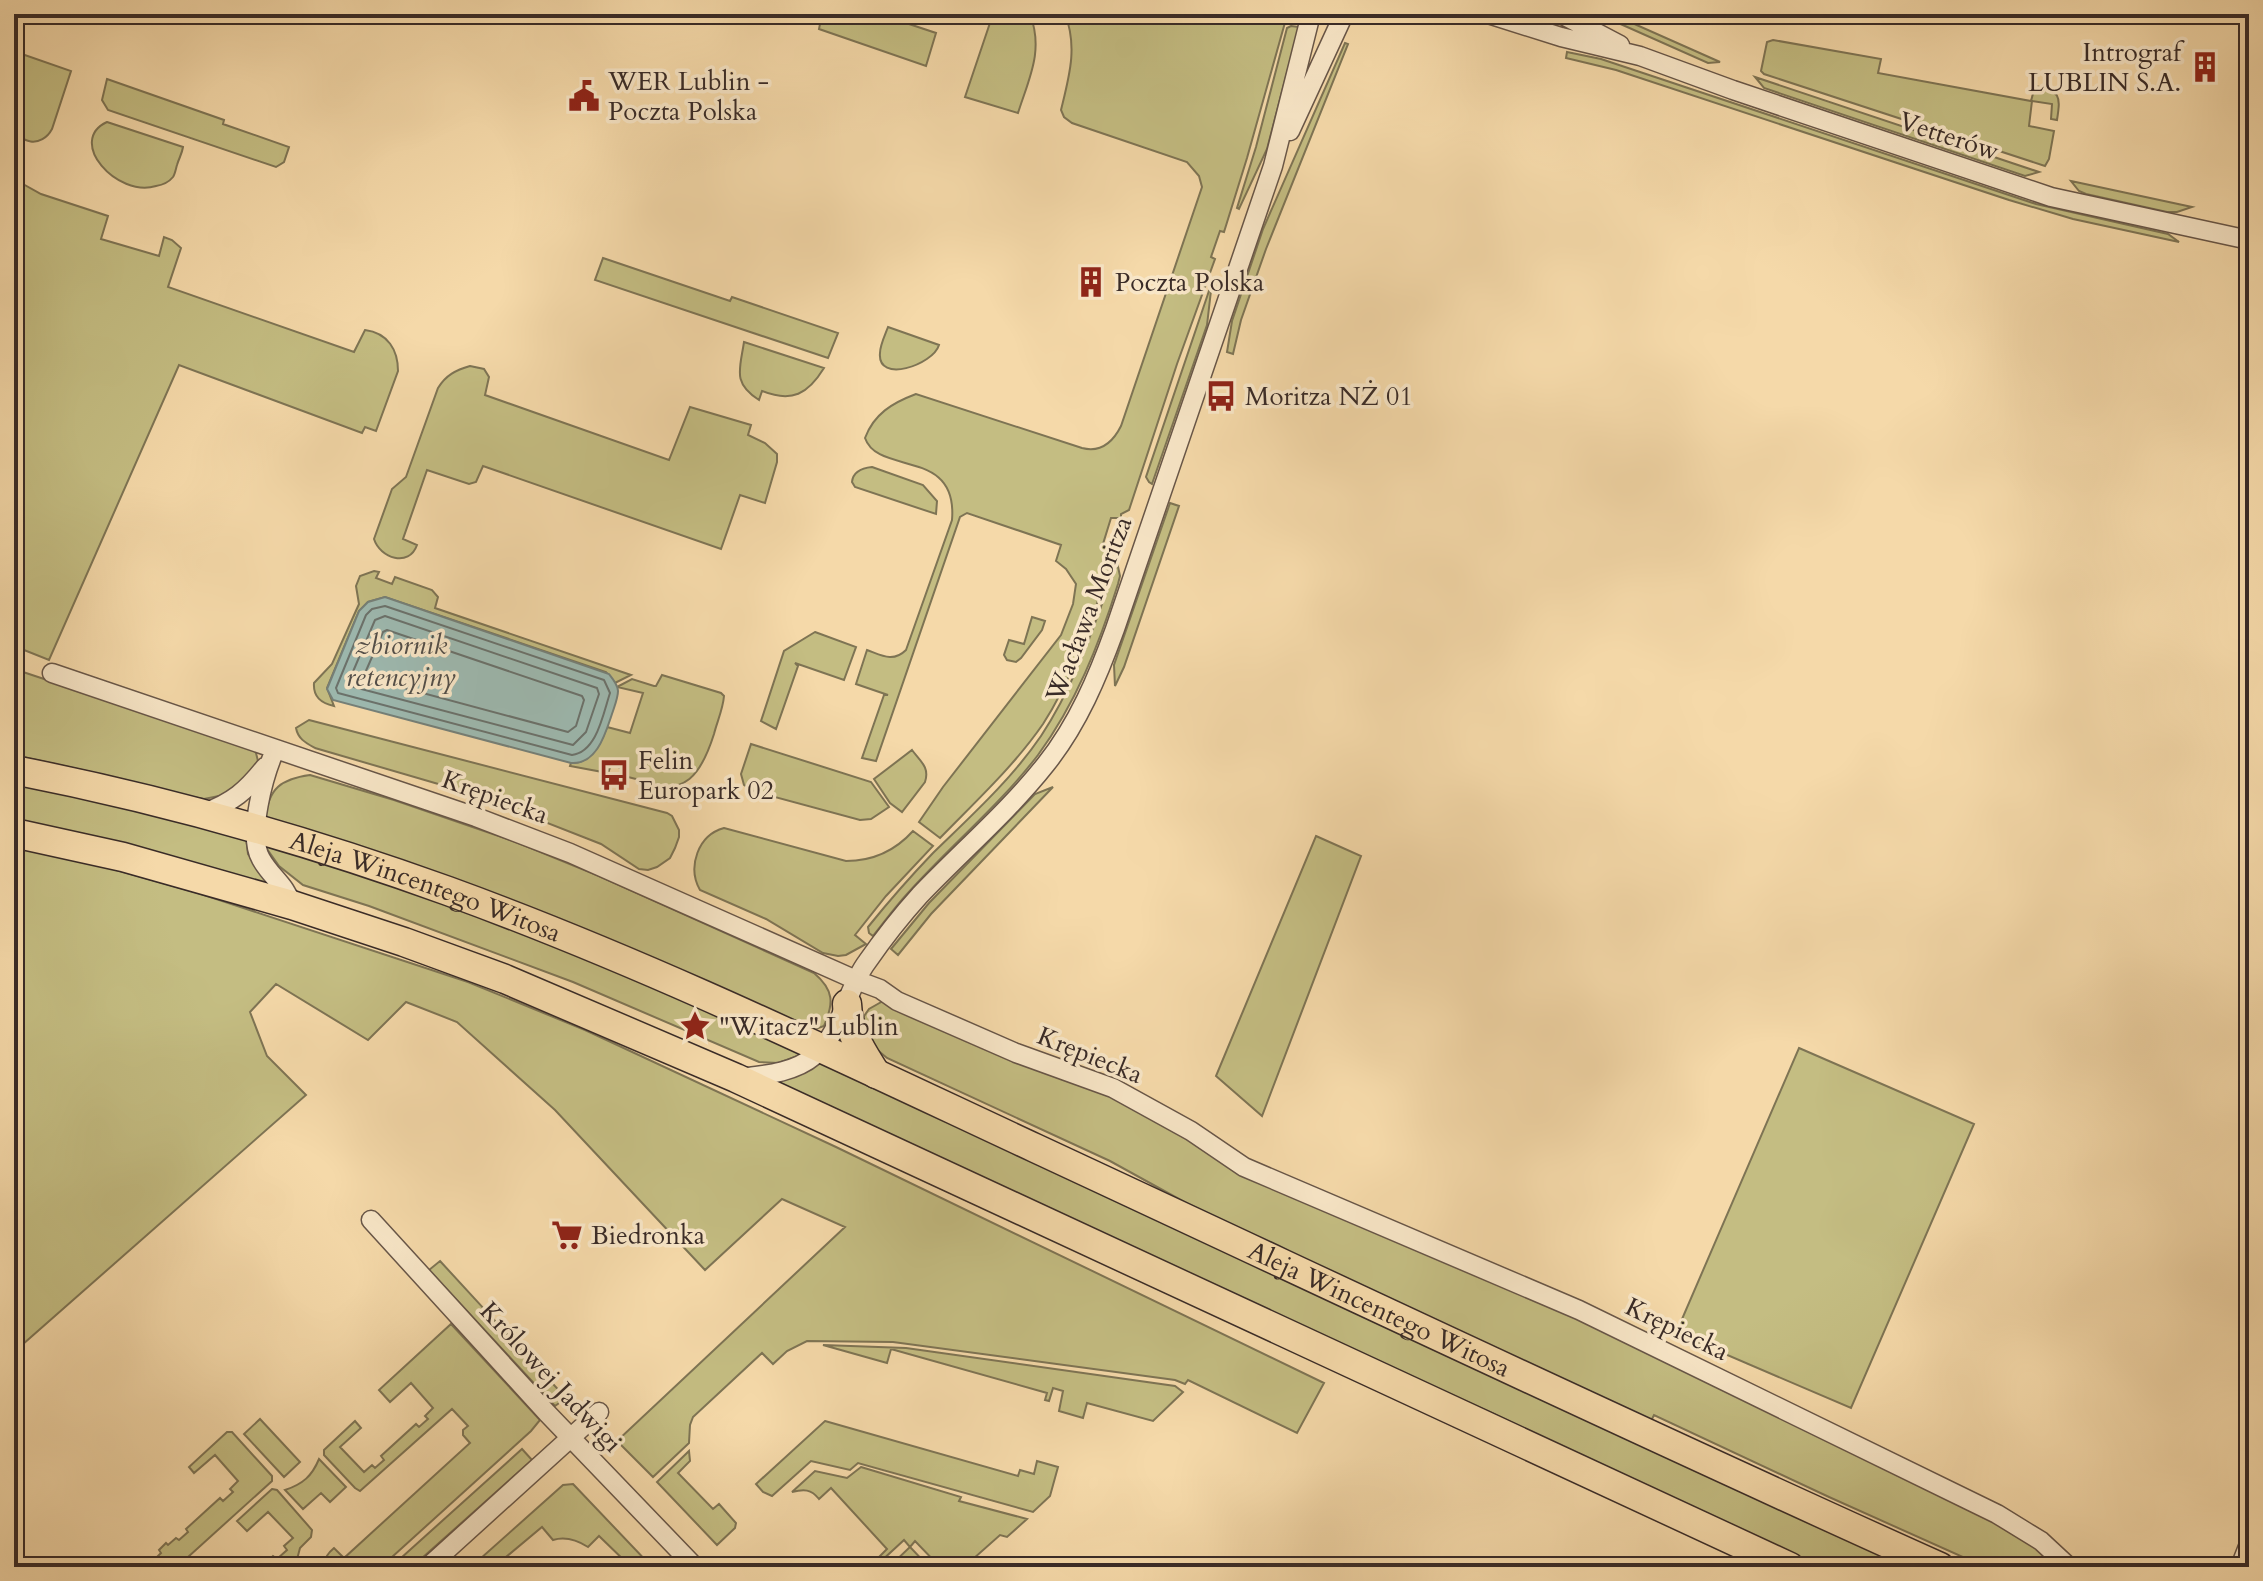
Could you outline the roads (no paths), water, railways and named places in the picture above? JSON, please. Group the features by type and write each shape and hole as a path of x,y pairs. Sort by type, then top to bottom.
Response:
{"main road":[{"name":"Aleja Wincentego Witosa","path":"14,770 136,796 254,828 374,865 513,915 656,975 876,1074 1940,1567"},
{"path":"14,833 151,865 292,905 505,979 736,1078 1790,1567"},
{"path":"851,992 847,1019 850,1029 876,1074"}],"street":[{"name":"Wacława Moritza","path":"821,1049 867,961 917,899 1018,797 1047,763 1089,692 1115,629 1273,166 1311,14"},
{"name":"Wacława Moritza","path":"1273,166 1344,14"},
{"name":"Vetterów","path":"1488,14 1561,37 1640,56 2033,191 2083,205 2249,240"},
{"name":"Vetterów","path":"1561,14 1640,56"},
{"name":"Krępiecka","path":"52,673 272,756 476,817 570,853 851,992 880,989 897,1001 1016,1053 1113,1088 1191,1131 1244,1167 1579,1310 1997,1514 2041,1541 2069,1567"},
{"path":"203,814 222,807 246,790 272,756"},
{"path":"272,756 254,828 259,856 288,892 292,905"},
{"path":"736,1078 787,1070 811,1058 821,1049"},
{"name":"Królowej Jadwigi","path":"371,1220 571,1438 695,1567"},
{"path":"428,1567 599,1412"},
{"path":"2240,1567 2249,1544"}],"water":[{"name":"zbiornik retencyjny","path":"385,597 609,674 617,687 618,696 600,745 588,759 571,763 333,700 327,689 359,611 368,602"}],"place":[{"name":"Intrograf LUBLIN S.A.","path":"2205,67"},
{"name":"WER Lublin - Poczta Polska","path":"584,96"},
{"name":"Poczta Polska","path":"1091,282"},
{"name":"Moritza NŻ 01","path":"1221,396"},
{"name":"Felin Europark 02","path":"614,775"},
{"name":"\"Witacz\" Lublin","path":"695,1026"},
{"name":"Biedronka","path":"567,1235"}]}
